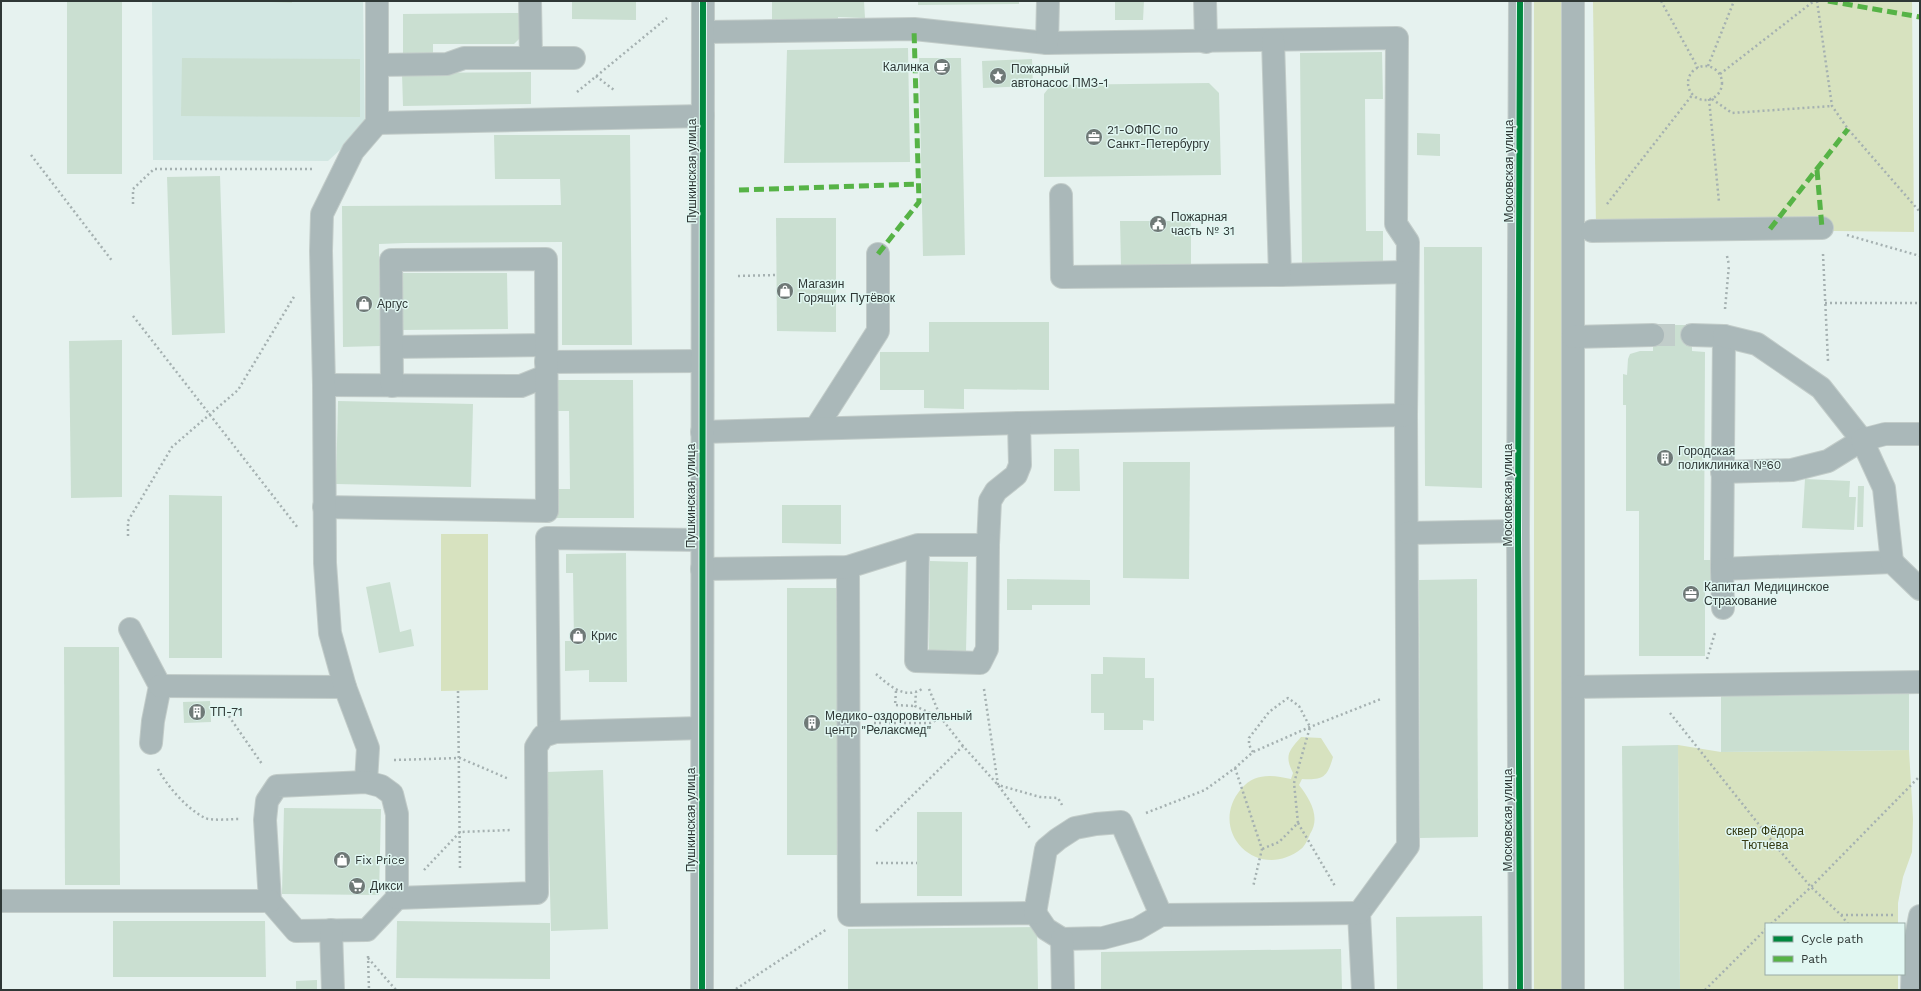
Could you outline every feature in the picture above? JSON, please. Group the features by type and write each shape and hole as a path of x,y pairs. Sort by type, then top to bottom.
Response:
{"street":[{"path":"366,782 368,748 345,687 330,633 325,563 324,385 321,251 322,214 353,152 377,123 376,1"},
{"path":"530,1 531,58"},
{"name":"Пушкинская улица","path":"702,990 703,1"},
{"path":"1047,43 1048,1"},
{"path":"1205,1 1206,42"},
{"name":"Московская улица","path":"1520,1 1518,531 1520,990"},
{"path":"1573,1 1573,990"},
{"path":"703,32 914,29 1047,43 1206,42 1396,38 1396,224 1408,242 1406,415 1408,533 1408,846 1359,913 1363,990"},
{"path":"1273,40 1280,275"},
{"path":"377,65 447,64 464,58 574,58"},
{"path":"377,123 703,116"},
{"path":"1061,195 1062,278 1407,272"},
{"path":"1592,231 1822,228"},
{"path":"816,428 878,331 878,254"},
{"path":"324,507 547,511 546,259 390,260 392,386"},
{"path":"1573,336 1653,335"},
{"path":"1692,335 1724,336 1757,344 1821,388 1862,440 1884,488 1892,562 1920,589"},
{"path":"1723,608 1722,472 1724,336"},
{"path":"392,347 546,361 702,361"},
{"path":"324,385 522,386 546,361"},
{"path":"702,432 1019,423 1406,415"},
{"path":"918,545 916,661 980,663 987,649 990,501 996,491 1016,475 1020,465 1019,423"},
{"path":"1722,472 1792,470 1828,461 1862,440 1885,434 1920,434"},
{"path":"1408,533 1518,531"},
{"path":"549,733 547,538 702,540"},
{"path":"702,569 848,567 918,545 988,545"},
{"path":"1722,569 1892,562"},
{"path":"848,567 850,915 1035,913"},
{"path":"130,628 160,686 153,720 151,744"},
{"path":"1573,687 1920,682"},
{"path":"160,686 207,685 345,687"},
{"path":"397,898 536,893 536,747 538,740 549,733 702,728"},
{"path":"366,782 381,786 392,794 397,814 397,898 367,930 296,931 270,901 265,820 268,801 277,786 366,782"},
{"path":"1161,915 1121,822 1096,824 1075,828 1046,849 1035,913 1046,929 1062,939 1103,938 1137,929 1161,915 1359,913"},
{"path":"1,901 270,901"},
{"path":"1912,990 1913,952 1920,916"},
{"path":"331,930 333,990"},
{"path":"1062,939 1063,990"}],"path":[{"path":"1661,1 1698,68"},
{"path":"1708,66 1734,1"},
{"path":"1720,74 1816,1 1832,106 1848,129 1920,212"},
{"path":"574,95 667,18"},
{"path":"574,58 614,91"},
{"path":"1711,99 1720,92 1722,87 1720,74 1713,67 1708,66 1698,68 1694,70 1689,80 1690,90 1693,94 1701,99 1711,99 1732,113 1832,106"},
{"path":"1606,204 1693,94"},
{"path":"1711,99 1720,204"},
{"path":"31,156 113,262"},
{"path":"133,204 133,189 154,169 344,170"},
{"path":"1821,388 1828,366 1822,228 1920,256"},
{"path":"1724,336 1731,229"},
{"path":"738,276 776,276"},
{"path":"128,536 128,521 172,447 238,390 297,291"},
{"path":"1825,303 1920,303"},
{"path":"133,316 211,414 325,563"},
{"path":"1702,684 1702,674 1723,608"},
{"path":"849,652 896,691 916,692 928,685 941,718 963,746 998,785 1046,849"},
{"path":"980,663 998,785"},
{"path":"207,685 277,786"},
{"path":"1649,686 1811,887 1841,915 1847,923"},
{"path":"1121,822 1204,790 1235,768 1253,752 1310,727 1408,689"},
{"path":"458,691 460,758 460,896"},
{"path":"896,691 895,705 915,706 941,718"},
{"path":"915,706 916,692"},
{"path":"1253,752 1249,746 1248,738 1269,712 1288,698 1300,706 1310,727 1294,783 1298,823 1330,880 1359,913"},
{"path":"850,724 930,723 941,718"},
{"path":"151,744 156,765 165,782 184,802 206,818 265,820"},
{"path":"849,861 963,746"},
{"path":"367,761 460,758 537,790"},
{"path":"1235,768 1262,849 1246,914"},
{"path":"1772,923 1811,887 1920,776"},
{"path":"998,785 1040,797 1058,798 1075,828"},
{"path":"1262,849 1279,842 1298,823"},
{"path":"397,898 460,832 537,829"},
{"path":"849,861 917,863"},
{"path":"736,990 850,915"},
{"path":"1841,915 1896,915"},
{"path":"367,930 369,990"},
{"path":"1705,990 1765,930"},
{"path":"368,958 396,990"}],"shaded area":[{"path":"152,1 363,1 365,127 328,161 153,160"}],"green space":[{"path":"1534,1 1562,1 1561,990 1534,990"},
{"path":"1593,1 1912,1 1914,232 1596,228"},
{"path":"441,534 488,534 488,690 441,691"},
{"path":"1301,737 1321,738 1333,757 1329,769 1323,776 1315,779 1302,779 1299,785 1313,808 1313,828 1302,848 1285,858 1269,860 1254,856 1242,848 1233,835 1230,821 1232,805 1241,789 1246,784 1258,777 1278,776 1291,779 1293,773 1288,757 1293,746"},
{"name":"сквер Фёдора Тютчева","path":"1678,745 1721,752 1909,750 1913,819 1912,852 1903,877 1898,903 1898,923 1765,923 1765,975 1898,975 1898,990 1680,990"}],"building":[{"path":"67,1 122,1 122,174 67,174"},
{"path":"292,1 292,3 271,2"},
{"path":"572,1 636,1 636,20 572,19"},
{"path":"772,1 864,1 865,18 838,17 838,21 772,22"},
{"path":"918,1 1019,1 1019,4 918,5"},
{"path":"1115,1 1144,1 1143,20 1115,20"},
{"path":"521,13 521,37 514,44 433,44 433,58 403,58 403,14"},
{"path":"908,48 910,162 784,163 787,50"},
{"path":"1382,52 1383,99 1365,99 1366,231 1383,231 1383,263 1302,264 1300,53"},
{"path":"182,58 360,59 360,117 181,116"},
{"path":"919,58 961,58 965,255 923,256"},
{"path":"1032,59 1033,86 983,88 982,61"},
{"path":"531,72 531,104 403,106 402,73"},
{"path":"1209,83 1219,93 1221,175 1044,177 1044,94 1051,85"},
{"path":"1417,133 1440,134 1440,156 1417,155"},
{"path":"494,135 630,135 632,345 562,345 562,242 406,243 379,244 380,346 343,347 342,206 561,205 560,179 495,179"},
{"path":"220,176 225,333 172,335 167,177"},
{"path":"776,218 836,218 836,332 777,331"},
{"path":"1120,221 1191,221 1191,265 1121,265"},
{"path":"1424,247 1482,247 1482,488 1425,486"},
{"path":"400,273 507,273 508,329 401,330"},
{"path":"929,322 1049,322 1049,390 964,389 964,409 924,408 924,390 880,390 880,352 929,352"},
{"name":"Городская поликлиника №60","path":"1653,325 1692,325 1692,351 1705,352 1704,560 1713,560 1714,585 1705,585 1705,656 1639,656 1639,511 1626,511 1626,405 1623,405 1623,374 1627,375 1628,359 1630,354 1640,351 1653,351"},
{"path":"122,340 122,497 71,498 69,341"},
{"path":"556,380 633,380 634,518 556,518 556,489 570,489 569,411 556,411"},
{"path":"338,401 473,404 471,487 336,484"},
{"path":"1054,449 1079,449 1080,491 1054,491"},
{"path":"1123,462 1190,462 1189,579 1123,578"},
{"path":"1805,479 1850,481 1849,497 1856,497 1854,530 1802,528"},
{"path":"1858,486 1864,486 1863,527 1857,527"},
{"path":"169,495 222,496 222,658 169,658"},
{"path":"782,505 841,505 841,544 782,543"},
{"path":"626,553 627,682 589,682 589,670 565,671 565,641 574,641 573,573 566,573 566,554"},
{"path":"930,561 968,562 966,652 929,652"},
{"path":"1007,579 1090,580 1090,605 1032,605 1032,610 1007,610"},
{"path":"1477,579 1478,837 1420,838 1419,580"},
{"path":"390,582 400,632 411,629 414,646 379,653 366,587"},
{"name":"Медико-оздоровительный центр \"Релаксмед\"","path":"787,588 837,588 838,855 787,855"},
{"path":"64,647 119,647 120,885 65,885"},
{"path":"1103,657 1145,658 1145,678 1154,678 1154,721 1143,720 1143,730 1104,730 1104,713 1091,713 1091,674 1103,674"},
{"path":"1909,694 1909,750 1721,752 1721,696"},
{"name":"ТП-71","path":"210,701 211,722 184,723 183,702"},
{"path":"1678,745 1680,990 1624,990 1622,746"},
{"path":"603,770 608,929 551,931 547,772"},
{"path":"284,808 381,809 379,895 282,894"},
{"path":"917,812 962,812 962,896 917,896"},
{"path":"1482,916 1483,990 1397,990 1396,917"},
{"path":"113,921 265,921 266,977 113,977"},
{"path":"397,921 550,923 550,979 396,978"},
{"path":"1037,927 1038,990 848,990 848,929"},
{"path":"1341,949 1342,990 1101,990 1101,952"},
{"path":"317,980 317,990 296,990 296,981"}],"tunnel":[{"path":"1653,335 1692,335"}],"marked path":[{"path":"1828,1 1920,17"},
{"path":"878,254 919,202 914,29"},
{"path":"1770,229 1848,129"},
{"path":"1817,170 1822,228"},
{"path":"739,190 918,184"}],"cycle path":[{"path":"702,990 703,1"},
{"path":"1520,1 1518,531 1520,990"}],"place":[{"name":"Калинка","path":"942,67"},
{"name":"Пожарный автонасос ПМЗ-1","path":"998,76"},
{"name":"21-ОФПС по Санкт-Петербургу","path":"1094,137"},
{"name":"Пожарная часть № 31","path":"1158,224"},
{"name":"Магазин Горящих Путёвок","path":"785,291"},
{"name":"Аргус","path":"364,304"},
{"name":"Городская поликлиника №60","path":"1665,458"},
{"name":"Капитал Медицинское Страхование","path":"1691,594"},
{"name":"Крис","path":"578,636"},
{"name":"ТП-71","path":"197,712"},
{"name":"Медико-оздоровительный центр \"Релаксмед\"","path":"812,723"},
{"name":"Fix Price","path":"342,860"},
{"name":"Дикси","path":"357,886"}]}
